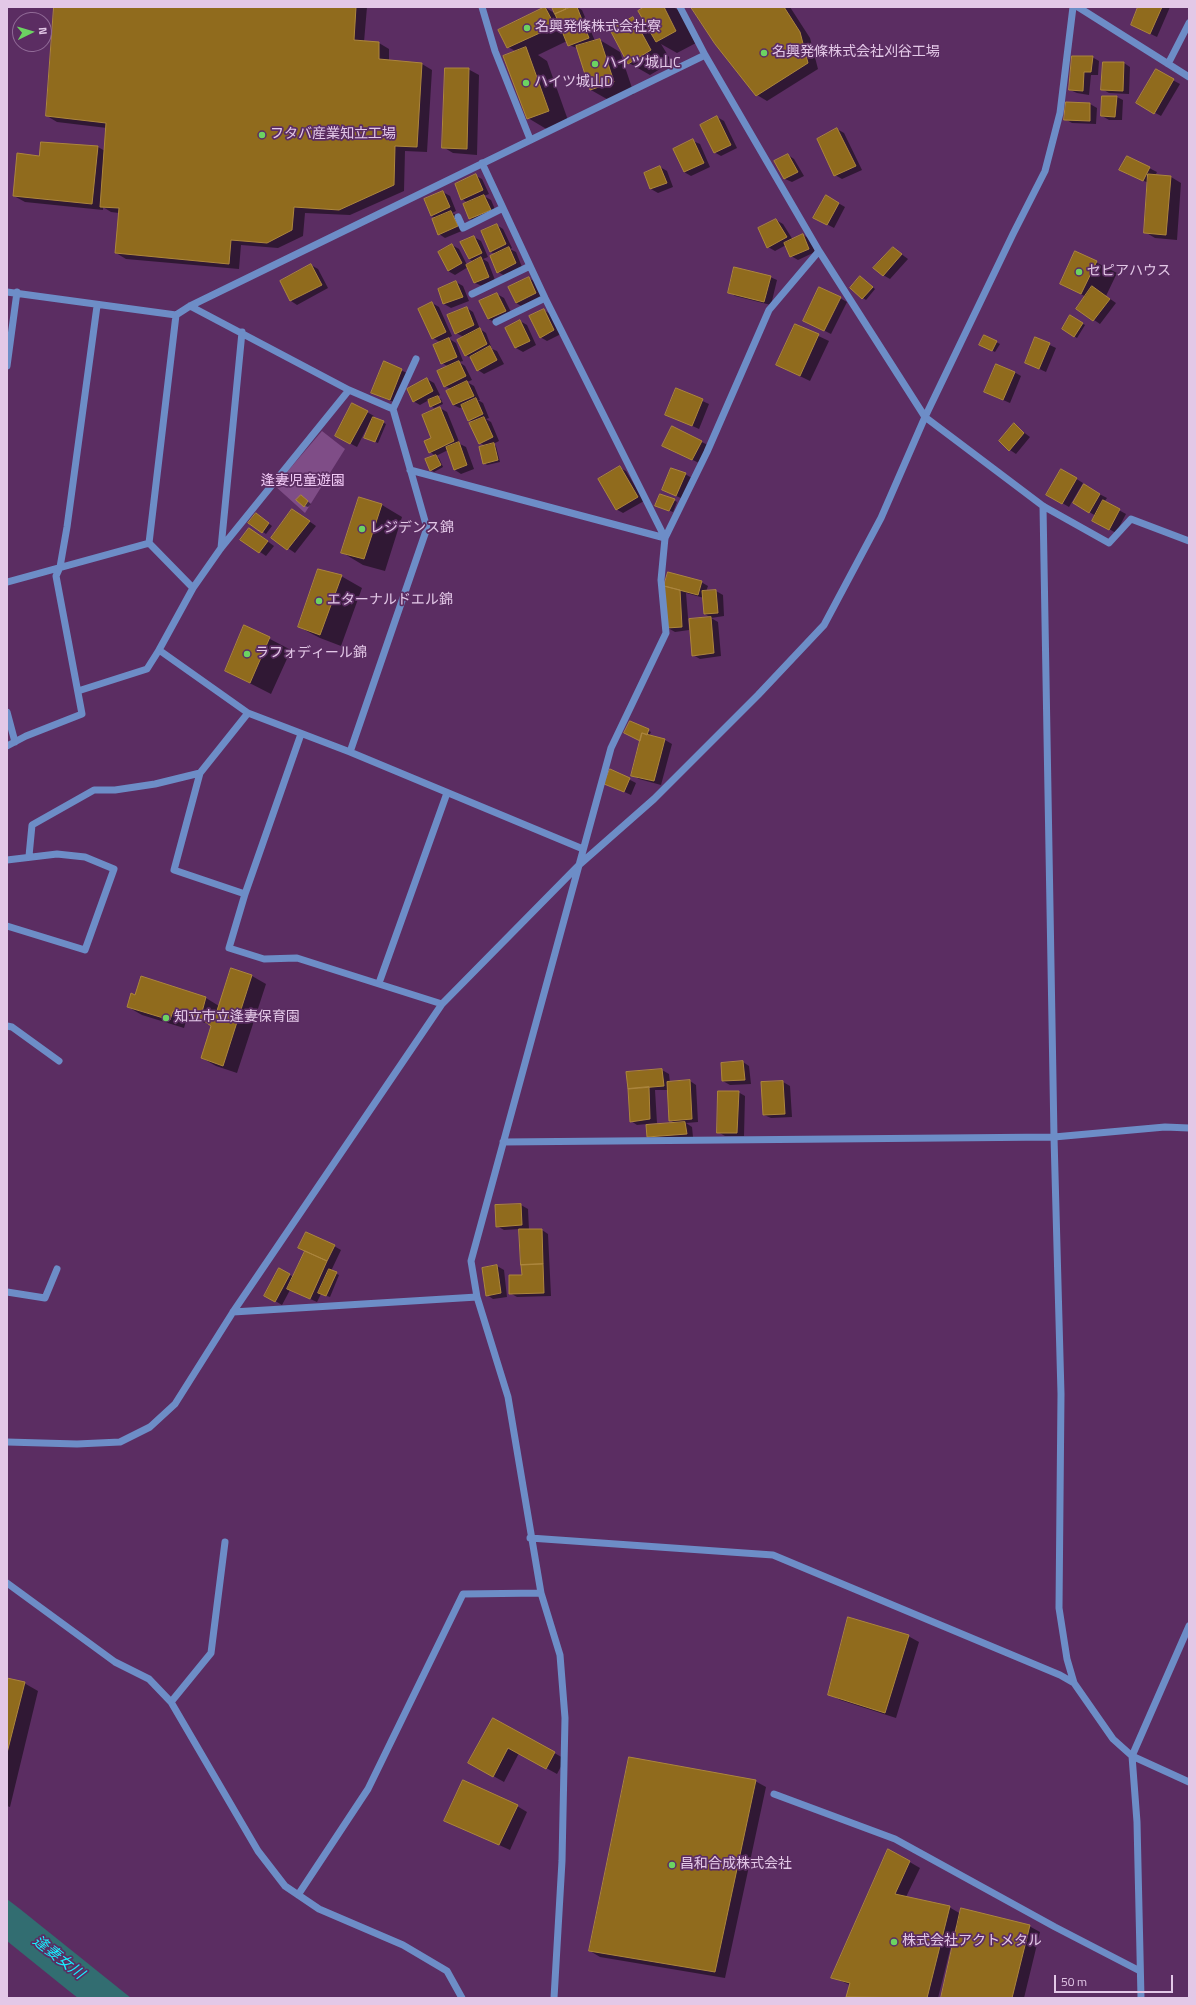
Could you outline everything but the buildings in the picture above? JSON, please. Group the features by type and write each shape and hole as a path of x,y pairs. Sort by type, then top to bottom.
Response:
{"street":[{"path":"482,7 495,51 530,140"},
{"path":"680,7 705,55 819,251 925,417 1043,506 1109,543 1131,519 1189,541"},
{"path":"7,1442 77,1444 120,1442 150,1427 175,1404 233,1312 442,1004 579,865 654,799 758,695 824,626 881,518 925,417 1045,171 1060,113 1073,7"},
{"path":"1078,7 1189,77"},
{"path":"1168,64 1189,23"},
{"path":"7,292 17,292 97,306 176,315 190,306 705,55"},
{"path":"482,163 530,266 665,538"},
{"path":"458,217 463,228 503,208"},
{"path":"554,1998 562,1861 565,1718 560,1655 541,1593 530,1538 508,1397 477,1297 471,1261 611,748 666,633 661,580 665,538 707,452 769,310 819,251"},
{"path":"472,294 530,266"},
{"path":"7,366 17,292"},
{"path":"496,322 546,298"},
{"path":"7,746 82,714 56,576 60,567 68,527 97,306"},
{"path":"190,306 242,332 349,390 393,409"},
{"path":"149,543 176,315"},
{"path":"221,548 242,332"},
{"path":"350,752 427,528 393,409 416,359"},
{"path":"78,691 147,669 193,588 221,548 349,390"},
{"path":"410,470 665,538"},
{"path":"1043,506 1054,1137 1061,1394 1059,1608 1067,1660 1074,1683 1113,1739 1132,1756 1189,1782"},
{"path":"7,582 149,543"},
{"path":"149,543 193,588"},
{"path":"159,650 248,713 350,752 583,849"},
{"path":"7,712 15,742"},
{"path":"245,894 174,870 200,773 248,713"},
{"path":"301,734 245,894 229,948 264,959 297,958 442,1004"},
{"path":"28,856 32,825 94,790 115,790 155,784 200,773"},
{"path":"379,983 448,793"},
{"path":"7,860 28,856 57,854 85,857 114,869 85,950 7,926"},
{"path":"7,1026 12,1027 60,1061"},
{"path":"503,1142 1054,1137 1165,1127 1189,1128"},
{"path":"7,1292 45,1298 57,1269"},
{"path":"233,1312 477,1297"},
{"path":"530,1538 773,1555 1060,1675 1074,1683"},
{"path":"171,1702 211,1653 225,1542"},
{"path":"7,1583 115,1662 149,1679 171,1702 258,1851 285,1886 319,1909 403,1945 446,1971 462,1998"},
{"path":"298,1895 368,1789 463,1594 541,1593"},
{"path":"1141,1998 1137,1822 1132,1756 1189,1626"},
{"path":"774,1794 895,1839 1055,1927 1140,1971"}],"green space":[{"name":"逢妻児童遊園","path":"322,431 345,449 305,513 275,486"}],"water":[{"name":"逢妻女川","path":"7,1899 131,1998 78,1998 69,1991 7,1941"}],"place":[{"name":"名興発條株式会社寮","path":"527,28"},
{"name":"名興発條株式会社刈谷工場","path":"764,53"},
{"name":"ハイツ城山C","path":"595,64"},
{"name":"ハイツ城山D","path":"526,83"},
{"name":"フタバ産業知立工場","path":"262,135"},
{"name":"セピアハウス","path":"1079,272"},
{"name":"レジデンス錦","path":"362,529"},
{"name":"エターナルドエル錦","path":"319,601"},
{"name":"ラフォディール錦","path":"247,654"},
{"name":"知立市立逢妻保育園","path":"166,1018"},
{"name":"昌和合成株式会社","path":"672,1865"},
{"name":"株式会社アクトメタル","path":"894,1942"}]}
